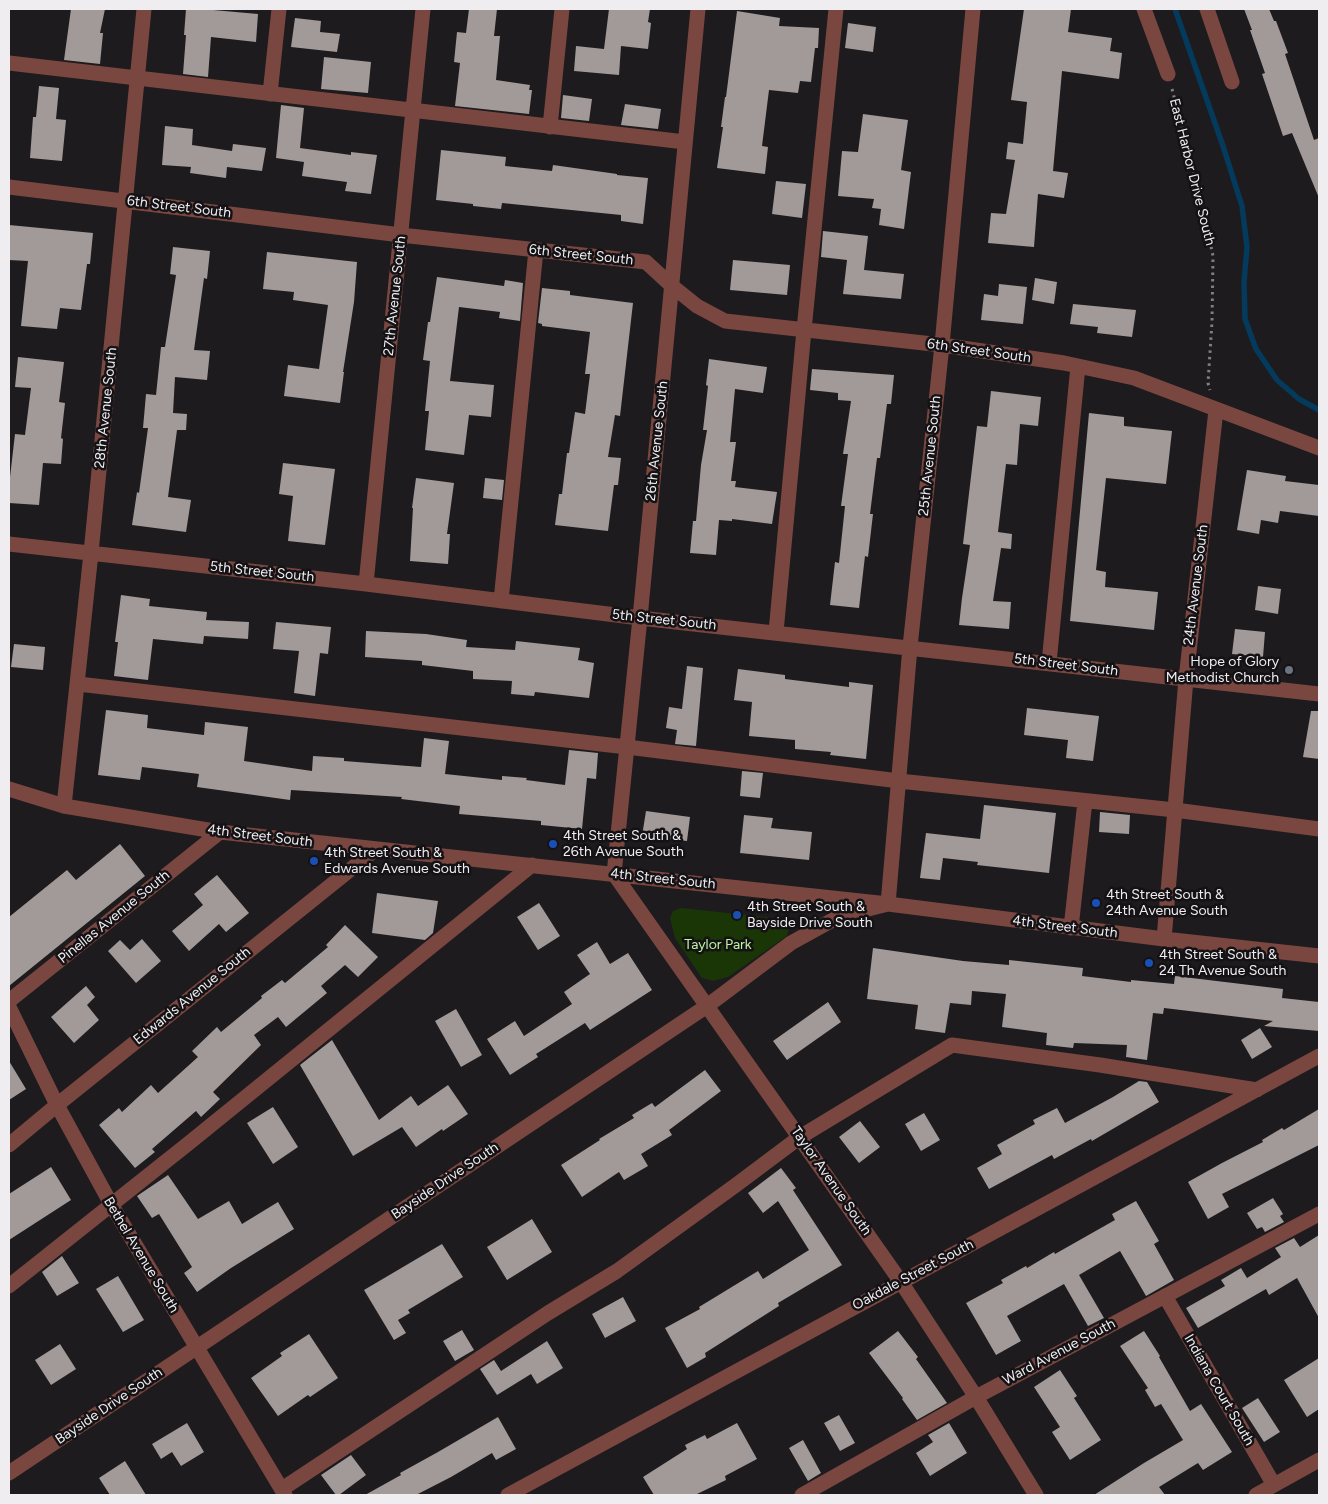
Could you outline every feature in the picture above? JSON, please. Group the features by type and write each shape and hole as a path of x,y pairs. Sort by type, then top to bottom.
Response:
{"street":[{"name":"28th Avenue South","path":"64,806 78,684 144,9"},
{"path":"270,94 279,9"},
{"name":"27th Avenue South","path":"366,584 423,9"},
{"path":"550,126 562,9"},
{"name":"26th Avenue South","path":"614,874 698,9"},
{"path":"776,632 836,9"},
{"name":"25th Avenue South","path":"888,904 910,647 942,345 973,9"},
{"path":"1144,9 1168,74"},
{"path":"1206,9 1232,82"},
{"path":"9,63 685,142"},
{"name":"6th Street South","path":"9,187 401,235 646,262 697,306 725,320 942,345 1078,366 1134,378 1216,410"},
{"path":"501,600 536,250"},
{"path":"1049,663 1078,366"},
{"path":"1216,410 1319,448"},
{"name":"24th Avenue South","path":"1164,939 1186,679 1216,410"},
{"name":"5th Street South","path":"9,544 366,584 640,618 1319,694"},
{"path":"78,684 627,746 899,781 1175,810 1319,829"},
{"name":"4th Street South","path":"9,789 64,806 220,832 888,904 1071,928 1319,956"},
{"path":"1071,928 1084,801"},
{"name":"Pinellas Avenue South","path":"9,1001 220,832"},
{"name":"Edwards Avenue South","path":"9,1145 376,849"},
{"path":"9,1286 532,865"},
{"name":"Taylor Avenue South","path":"614,874 901,1282 976,1397 1036,1495"},
{"name":"Bayside Drive South","path":"9,1472 707,1006 791,944 840,916 888,904"},
{"name":"Bethel Avenue South","path":"9,1007 57,1105 111,1204 282,1493"},
{"path":"282,1493 548,1313 617,1271 736,1186 800,1137 952,1044 1257,1090"},
{"name":"Oakdale Street South","path":"508,1495 1319,1056"},
{"name":"Ward Avenue South","path":"802,1495 976,1397 1319,1214"},
{"name":"Indiana Court South","path":"1165,1296 1274,1485"},
{"path":"1256,1495 1319,1460"}],"path":[{"name":"East Harbor Drive South","path":"1168,74 1202,204 1213,256 1212,322 1208,383 1216,410"}],"green space":[{"name":"Taylor Park","path":"681,908 784,919 789,927 787,936 728,977 713,981 702,978 675,938 670,918 673,911"}],"building":[{"path":"71,9 105,9 100,33 103,33 100,64 64,60"},
{"path":"186,9 258,14 256,42 211,37 208,77 183,74"},
{"path":"469,9 497,9 494,36 500,36 496,80 530,85 529,90 532,90 529,114 455,106 460,63 454,62 457,32 466,33"},
{"path":"609,9 650,9 648,22 651,23 648,49 621,46 619,75 574,71 576,46 604,49"},
{"path":"1024,9 1071,9 1068,32 1112,38 1110,51 1122,53 1119,79 1062,71 1053,171 1068,173 1064,198 1038,194 1034,247 988,243 991,213 1006,214 1015,160 1006,159 1008,142 1023,144 1027,102 1011,100"},
{"path":"1244,9 1269,9 1274,21 1276,21 1288,53 1285,54 1314,140 1319,138 1319,198 1292,133 1283,136 1262,74 1265,73"},
{"path":"737,11 780,18 779,26 819,28 818,48 815,48 811,82 800,81 798,93 769,90 762,146 768,147 765,174 717,168"},
{"path":"295,18 321,21 320,32 340,34 337,52 291,47"},
{"path":"848,23 876,27 873,52 845,48"},
{"path":"324,57 371,62 368,93 321,89"},
{"path":"39,86 59,88 56,119 66,120 62,161 30,158 33,117 36,117"},
{"path":"563,95 592,99 589,121 561,118"},
{"path":"625,104 661,109 658,129 621,125"},
{"path":"281,105 304,108 300,148 351,155 351,152 377,155 371,194 345,191 347,182 302,176 304,162 276,158"},
{"path":"863,114 908,120 901,170 911,172 904,229 879,225 881,209 872,208 874,199 838,196 842,151 858,152"},
{"path":"165,126 193,129 192,145 232,151 233,144 266,148 262,171 227,167 226,178 190,173 191,167 162,165"},
{"path":"441,150 506,157 505,166 552,171 553,165 648,178 643,224 621,221 621,215 502,203 501,209 436,200"},
{"path":"776,181 806,184 802,218 772,214"},
{"path":"9,225 93,233 90,264 87,264 81,310 60,308 57,329 21,326 28,261 9,260"},
{"path":"823,231 868,236 864,270 904,274 901,299 843,294 847,260 821,257"},
{"path":"173,247 210,251 207,279 204,278 194,350 210,351 207,380 175,377 173,413 187,414 186,430 177,430 168,497 191,500 186,532 132,525 137,492 139,493 148,428 143,428 146,394 156,395 161,347 165,347 176,275 170,274"},
{"path":"267,252 357,262 354,302 340,403 284,396 288,365 319,369 328,305 293,300 294,292 263,289"},
{"path":"733,260 790,265 787,295 730,290"},
{"path":"437,277 504,286 505,280 523,283 520,321 499,318 500,312 459,307 450,381 494,385 491,417 469,415 464,455 425,450 429,411 425,411 430,361 423,360"},
{"path":"1035,278 1057,282 1054,304 1032,300"},
{"path":"999,284 1027,287 1023,324 981,320 984,294 998,296"},
{"path":"542,288 570,291 570,295 633,303 620,416 615,415 608,457 621,458 618,485 614,485 608,531 555,525 575,412 585,414 590,374 585,374 590,332 542,326 542,324 538,323"},
{"path":"1073,304 1136,310 1132,337 1097,333 1098,327 1070,324"},
{"path":"18,357 64,362 59,402 65,403 61,438 63,439 61,464 43,463 39,505 9,503 9,477 15,434 25,435 31,388 15,387"},
{"path":"709,359 767,367 763,393 735,389 730,442 736,442 731,481 736,481 735,487 777,492 772,524 732,519 732,521 719,520 716,555 690,553 693,521 696,521 701,465 707,430 703,430"},
{"path":"812,369 894,375 891,404 887,404 880,458 877,458 870,514 873,514 868,557 865,556 859,608 830,605 835,562 839,563 845,506 841,506 848,454 843,454 851,401 838,400 838,393 810,390"},
{"path":"991,391 1041,397 1038,426 1020,424 1017,465 1006,464 998,532 1012,534 1011,549 1001,548 993,601 1011,602 1009,629 959,625 970,545 963,544 977,426 987,427"},
{"path":"1089,413 1124,417 1124,426 1172,431 1166,484 1106,478 1096,570 1106,572 1105,587 1158,592 1154,630 1070,621"},
{"path":"283,463 335,469 325,545 288,541 293,496 279,494"},
{"path":"1247,470 1286,476 1285,481 1319,485 1319,516 1280,511 1278,523 1261,520 1259,534 1237,530"},
{"path":"416,478 454,483 447,534 450,534 448,564 410,561 412,508"},
{"path":"485,478 504,480 502,500 483,498"},
{"path":"1258,586 1281,589 1278,614 1255,610"},
{"path":"121,595 150,599 149,606 207,612 206,620 249,622 248,639 204,636 203,644 153,639 148,680 114,676 118,642 115,642"},
{"path":"276,622 331,627 328,654 320,653 315,696 294,693 299,651 273,649"},
{"path":"1235,629 1265,632 1263,657 1232,654"},
{"path":"366,631 426,634 467,640 466,647 515,650 516,641 580,648 578,660 594,663 589,698 535,692 534,696 511,694 512,681 473,679 473,671 422,665 422,661 365,657"},
{"path":"14,644 45,647 43,670 11,667"},
{"path":"687,666 703,668 696,746 675,744 677,730 666,728 669,707 682,709"},
{"path":"738,669 785,675 785,679 849,687 849,682 873,685 866,759 830,755 831,752 795,749 795,740 749,736 752,702 734,700"},
{"path":"1027,708 1099,716 1093,761 1066,758 1068,740 1024,735"},
{"path":"106,710 148,715 147,728 204,735 205,722 248,727 244,761 312,771 313,756 344,758 344,761 421,767 424,738 449,741 445,774 502,780 502,776 527,778 526,780 565,785 569,750 598,753 596,779 587,778 582,829 541,825 541,821 459,814 460,806 401,799 402,797 291,790 290,800 197,787 199,774 142,767 140,780 98,775"},
{"path":"1311,711 1319,711 1319,759 1303,757"},
{"path":"742,771 763,773 760,798 740,796"},
{"path":"984,805 1056,813 1049,873 977,865 978,862 943,858 940,880 920,878 926,833 980,839"},
{"path":"646,811 690,817 687,841 642,836"},
{"path":"1100,812 1130,815 1129,834 1099,832"},
{"path":"744,815 773,818 771,828 812,832 809,860 740,853"},
{"path":"120,844 145,876 9,986 9,917 67,870 76,880"},
{"path":"217,875 249,913 226,932 219,924 189,951 172,931 203,905 194,894"},
{"path":"377,893 438,901 433,933 425,940 372,933"},
{"path":"539,903 560,936 538,950 517,917"},
{"path":"345,925 378,957 358,977 345,965 321,986 327,993 286,1027 278,1017 254,1035 261,1045 213,1092 220,1099 201,1117 196,1111 152,1149 155,1152 135,1168 99,1125 119,1108 122,1112 151,1085 158,1093 198,1057 192,1051 217,1027 221,1032 262,998 261,996 282,980 285,983 328,947 326,945"},
{"path":"142,939 161,961 136,983 108,951 120,940 130,950"},
{"path":"597,942 610,964 628,953 652,990 590,1030 585,1023 536,1054 538,1057 510,1075 487,1039 515,1021 524,1036 572,1004 564,992 590,974 577,955"},
{"path":"873,948 963,961 1009,965 1009,960 1083,968 1082,976 1131,982 1131,980 1174,984 1175,976 1283,989 1282,998 1319,1002 1319,1031 1264,1026 1273,1021 1164,1008 1163,1014 1153,1013 1147,1060 1126,1057 1127,1045 1074,1043 1073,1048 1046,1045 1047,1033 1002,1027 1006,994 972,991 971,1005 950,1003 945,1033 915,1029 918,1005 867,999"},
{"path":"86,986 95,997 87,1005 99,1020 74,1043 51,1017"},
{"path":"828,1002 841,1022 787,1060 773,1041"},
{"path":"456,1009 482,1055 461,1067 435,1021"},
{"path":"1260,1028 1272,1047 1252,1059 1241,1040"},
{"path":"332,1040 379,1120 411,1096 418,1106 448,1085 468,1114 416,1147 402,1127 353,1156 300,1065"},
{"path":"9,1061 26,1089 9,1100"},
{"path":"705,1070 721,1091 669,1130 672,1135 641,1154 648,1166 624,1180 619,1172 582,1197 561,1165 634,1118 632,1115 652,1103 655,1107"},
{"path":"1139,1081 1147,1082 1159,1102 1092,1141 1091,1139 1054,1159 1052,1155 989,1189 977,1168 1002,1154 997,1145 1035,1124 1033,1120 1057,1108 1065,1123"},
{"path":"273,1107 298,1147 273,1164 247,1123"},
{"path":"1319,1109 1319,1145 1222,1194 1229,1207 1208,1219 1188,1182 1263,1142 1262,1140 1282,1128 1284,1130"},
{"path":"924,1113 940,1140 921,1151 905,1124"},
{"path":"860,1121 880,1147 859,1163 839,1137"},
{"path":"51,1167 71,1200 9,1240 9,1194"},
{"path":"781,1168 796,1188 793,1190 842,1265 778,1303 779,1306 705,1353 706,1357 687,1368 665,1328 700,1309 699,1307 758,1271 763,1279 809,1250 778,1201 763,1213 748,1193"},
{"path":"168,1175 198,1219 229,1201 242,1224 278,1202 294,1229 231,1268 197,1292 184,1273 192,1267 159,1214 152,1218 137,1196"},
{"path":"1273,1198 1283,1214 1280,1216 1284,1222 1265,1232 1262,1227 1257,1229 1247,1213"},
{"path":"1136,1201 1159,1241 1154,1244 1174,1280 1146,1296 1120,1251 1079,1275 1104,1318 1088,1326 1064,1284 1007,1316 1021,1341 996,1355 966,1303 1003,1283 1001,1280 1026,1266 1027,1268 1054,1252 1055,1254 1115,1220 1112,1214"},
{"path":"532,1219 552,1252 507,1280 487,1247"},
{"path":"1319,1235 1319,1318 1297,1278 1269,1295 1266,1289 1198,1328 1186,1308 1225,1286 1221,1280 1241,1268 1247,1278 1281,1257 1275,1248 1294,1238 1300,1247"},
{"path":"442,1244 463,1277 408,1310 410,1313 398,1320 406,1333 394,1340 364,1290"},
{"path":"62,1256 79,1283 57,1296 42,1272"},
{"path":"118,1276 144,1320 123,1332 96,1289"},
{"path":"623,1297 636,1321 605,1338 592,1314"},
{"path":"462,1330 474,1350 455,1361 443,1341"},
{"path":"898,1331 918,1357 916,1359 947,1403 917,1420 869,1353"},
{"path":"1144,1331 1190,1411 1201,1404 1232,1452 1203,1470 1198,1463 1159,1487 1165,1495 1094,1495 1183,1440 1161,1404 1155,1407 1145,1390 1148,1388 1120,1346"},
{"path":"309,1334 338,1378 310,1397 308,1395 278,1416 251,1378 282,1356 280,1353"},
{"path":"547,1341 563,1368 537,1384 531,1374 497,1395 480,1369 494,1360 501,1371"},
{"path":"60,1344 76,1369 51,1385 35,1360"},
{"path":"1319,1358 1319,1409 1307,1417 1284,1380"},
{"path":"1060,1370 1077,1396 1074,1398 1101,1440 1070,1460 1052,1432 1060,1427 1034,1387"},
{"path":"1258,1398 1280,1432 1264,1442 1242,1408"},
{"path":"839,1415 855,1443 840,1451 824,1423"},
{"path":"498,1417 516,1449 496,1460 492,1453 416,1495 365,1495 401,1475 400,1473"},
{"path":"187,1423 204,1452 181,1466 172,1452 161,1459 152,1444"},
{"path":"737,1423 757,1459 725,1476 726,1480 695,1495 654,1495 643,1477 687,1449 685,1445 705,1435 707,1439"},
{"path":"949,1423 967,1453 930,1476 916,1453 933,1442 928,1435"},
{"path":"803,1440 821,1473 808,1481 789,1448"},
{"path":"351,1455 366,1475 339,1495 336,1495 321,1475"},
{"path":"125,1461 146,1495 110,1495 99,1478"}],"waterway":[{"path":"1175,9 1242,206 1247,247 1244,282 1245,319 1256,349 1277,380 1299,399 1319,410"}],"place":[{"name":"Hope of Glory Methodist Church","path":"1289,670"},
{"name":"4th Street South & 26th Avenue South","path":"553,844"},
{"name":"4th Street South & Edwards Avenue South","path":"314,861"},
{"name":"4th Street South & 24th Avenue South","path":"1096,903"},
{"name":"4th Street South & Bayside Drive South","path":"737,915"},
{"name":"4th Street South & 24 Th Avenue South","path":"1149,963"}]}
